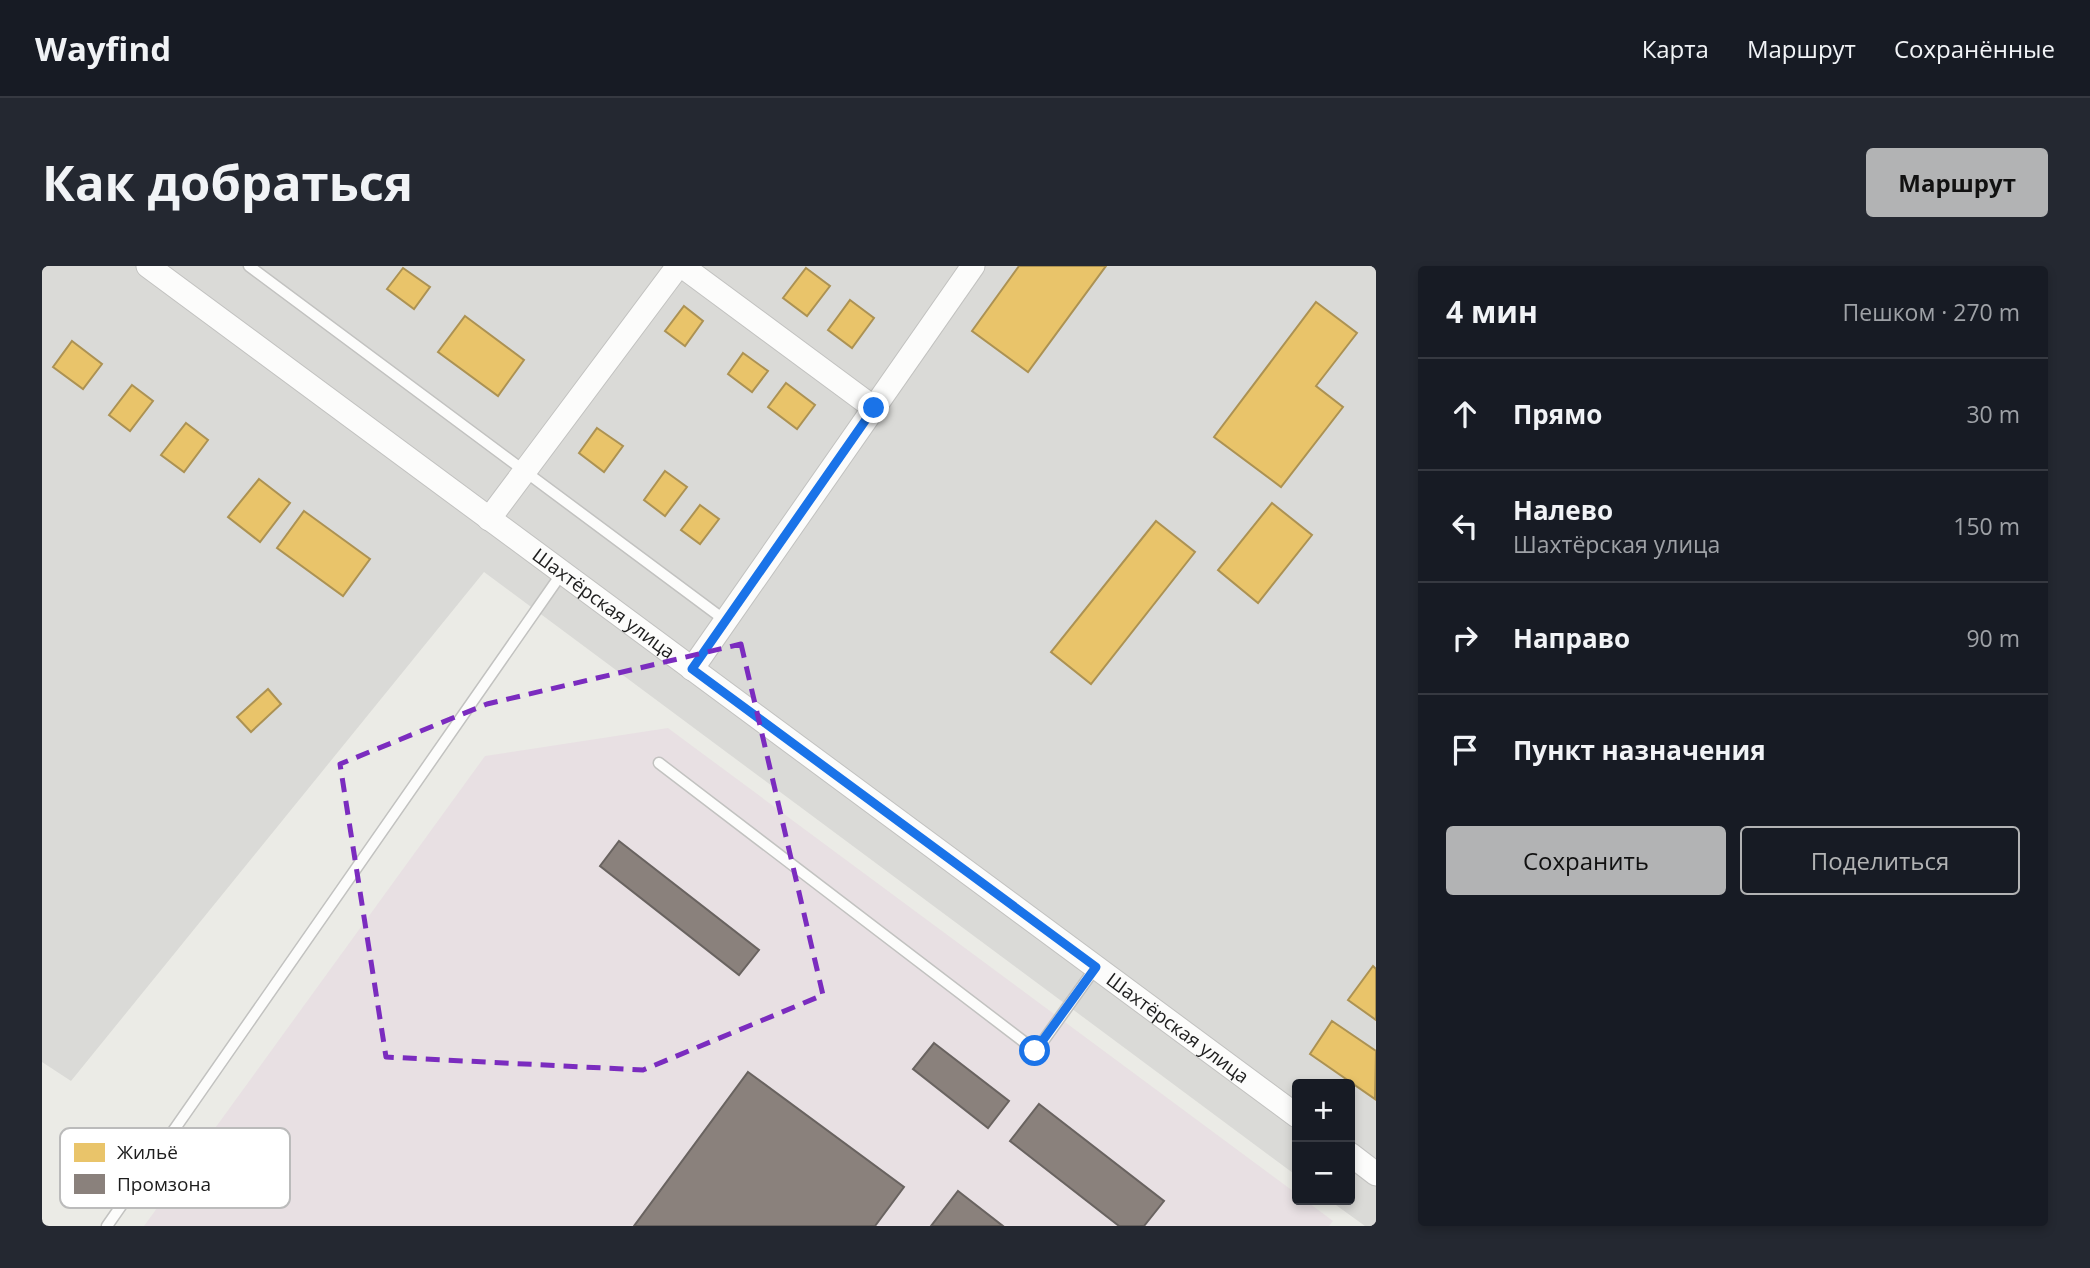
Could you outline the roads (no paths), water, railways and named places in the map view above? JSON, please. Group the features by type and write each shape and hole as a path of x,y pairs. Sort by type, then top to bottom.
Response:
{"street":[{"name":"Шахтёрская улица","path":"148,266 1292,1112"},
{"path":"489,519 680,266 874,408"},
{"path":"692,669 973,266"},
{"path":"1355,1158 1376,1174"}],"lane":[{"path":"248,266 726,621"},
{"path":"175,1128 562,573"},
{"path":"659,763 1035,1051 1096,967"},
{"path":"107,1226 120,1208"}]}
